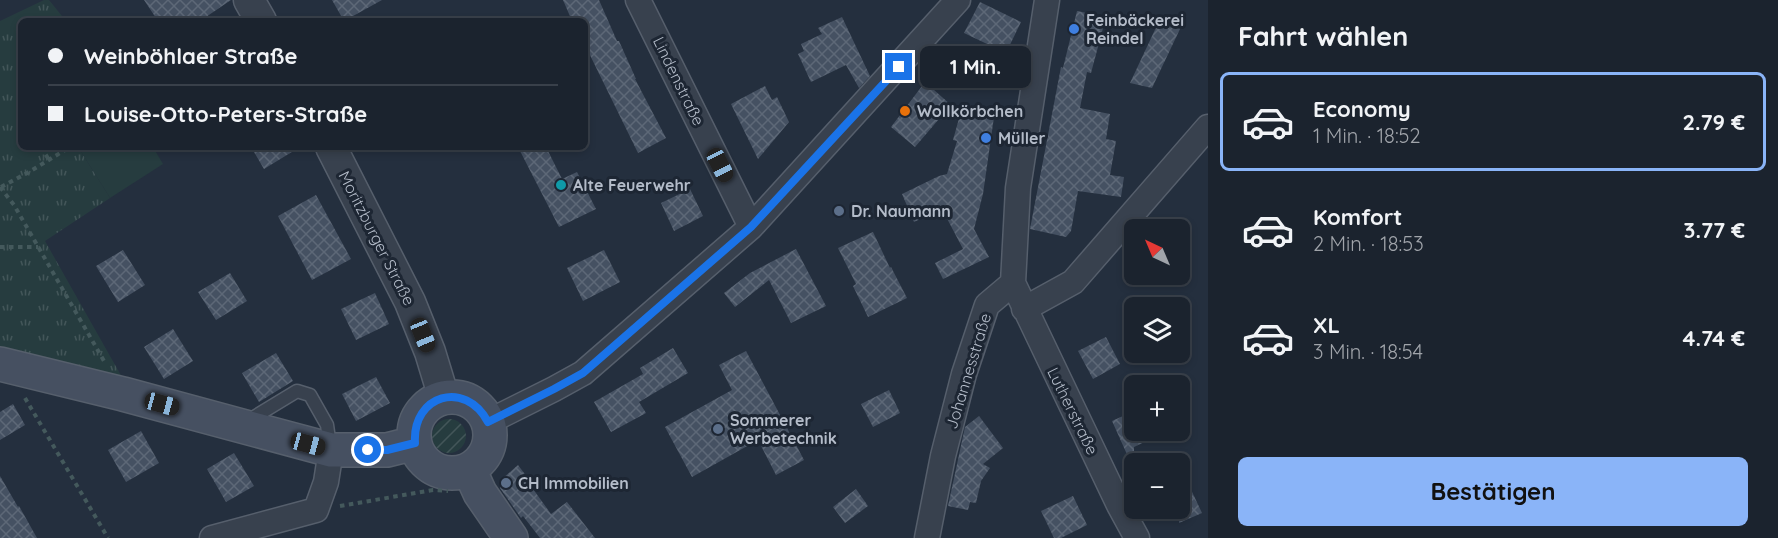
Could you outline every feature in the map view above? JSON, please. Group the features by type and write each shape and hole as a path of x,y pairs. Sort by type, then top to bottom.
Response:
{"main road":[{"path":"2,364 331,450 387,450 415,443"},
{"path":"474,482 478,463 489,444 490,432 483,412 475,404 465,399 444,398 432,402 417,419 414,431 418,453 435,469 446,473 458,473 474,482 511,538"}],"street":[{"path":"249,0 259,18"},
{"name":"Lindenstraße","path":"638,0 751,227"},
{"path":"488,422 583,373 751,227 884,84 958,0"},
{"path":"1013,283 1018,188 1047,0"},
{"path":"1024,309 1073,282 1208,127"},
{"name":"Moritzburger Straße","path":"333,150 410,302 430,352 444,398"},
{"name":"Lutherstraße","path":"1013,283 1137,538"},
{"name":"Johannesstraße","path":"927,538 943,456 964,374 987,305 1013,283"},
{"path":"212,538 316,510 326,482 331,450"}],"lane":[{"path":"240,425 297,391 310,395 327,425 331,450"}],"path":[{"path":"43,150 49,160"},
{"path":"65,150 0,187 14,205 123,394"},
{"path":"0,247 38,247"},
{"path":"2,364 108,538"},
{"path":"316,510 474,482"}],"green space":[{"path":"44,0 49,0 64,18 18,18 18,150 80,150 110,198 45,241 123,379 0,347 0,21"},
{"path":"80,150 155,150 163,164 110,198"},
{"path":"449,419 461,424 466,436 461,448 449,453 437,448 432,436 437,424"}],"building":[{"path":"144,0 231,0 204,18 156,18"},
{"path":"332,0 382,0 349,18 342,18"},
{"path":"563,0 599,0 635,79 666,138 638,153 588,51 588,18 571,18"},
{"path":"980,2 1021,22 1006,53 964,33"},
{"path":"1077,11 1106,17 1091,73 1087,72 1080,108 1110,114 1106,139 1116,141 1110,175 1124,177 1121,197 1078,191 1071,231 1066,237 1030,229 1061,67 1063,68"},
{"path":"842,17 870,76 859,88 846,65 811,82 798,54 804,51 801,44 822,34 818,28"},
{"path":"1160,19 1180,29 1152,88 1130,83"},
{"path":"925,82 951,105 915,147 891,127"},
{"path":"765,86 772,100 777,97 789,122 758,159 731,104"},
{"path":"963,104 995,110 983,194 974,229 989,257 943,279 935,263 963,249 942,209 914,222 902,194 947,174 957,141 953,140"},
{"path":"253,150 295,150 264,169"},
{"name":"Alte Feuerwehr","path":"520,150 548,150 562,179 577,172 596,209 559,227"},
{"path":"690,189 703,216 674,231 661,203"},
{"path":"316,195 351,259 312,280 278,216"},
{"path":"873,232 907,298 868,317 853,286 856,284 838,248"},
{"path":"796,249 826,306 791,323 769,280 735,307 724,293 750,273"},
{"path":"123,250 145,285 118,302 96,266"},
{"path":"604,250 620,282 583,301 567,268"},
{"path":"230,273 247,301 216,320 198,292"},
{"path":"375,293 389,324 356,340 341,309"},
{"path":"173,329 193,361 164,379 144,347"},
{"path":"1106,337 1120,364 1093,379 1078,351"},
{"path":"673,348 688,373 639,402 646,413 611,432 594,402 643,374 640,368"},
{"path":"746,351 804,460 776,475 758,440 692,477 665,427 732,390 719,365"},
{"path":"276,353 293,381 259,402 242,373"},
{"path":"376,377 390,403 356,421 342,394"},
{"path":"889,390 900,413 873,427 861,404"},
{"path":"13,404 25,425 0,440 0,412"},
{"path":"979,416 1003,448 983,464 990,468 981,481 976,503 970,502 968,510 948,506 965,427"},
{"path":"1124,416 1124,441 1147,441 1134,447 1134,453 1126,453 1112,421"},
{"path":"141,431 159,463 126,482 108,450"},
{"path":"234,453 254,486 226,502 207,469"},
{"path":"518,465 551,514 567,502 595,538 540,538 523,516 521,518 500,488 503,478"},
{"path":"0,476 19,506 37,538 0,538"},
{"path":"1190,487 1202,513 1190,518"},
{"path":"856,489 868,506 845,523 833,507"},
{"path":"1073,496 1087,525 1061,538 1054,538 1041,511"}],"place":[{"name":"Feinbäckerei Reindel","path":"1074,29"},
{"name":"Wollkörbchen","path":"905,111"},
{"name":"Müller","path":"986,138"},
{"name":"Alte Feuerwehr","path":"561,185"},
{"name":"Dr. Naumann","path":"839,211"},
{"name":"Sommerer Werbetechnik","path":"718,429"},
{"name":"CH Immobilien","path":"506,483"}],"route":[{"path":"368,450 387,450 415,443 414,431 417,419 432,402 454,397 465,399 475,404 483,412 488,422 583,373 751,227 899,67"}]}
